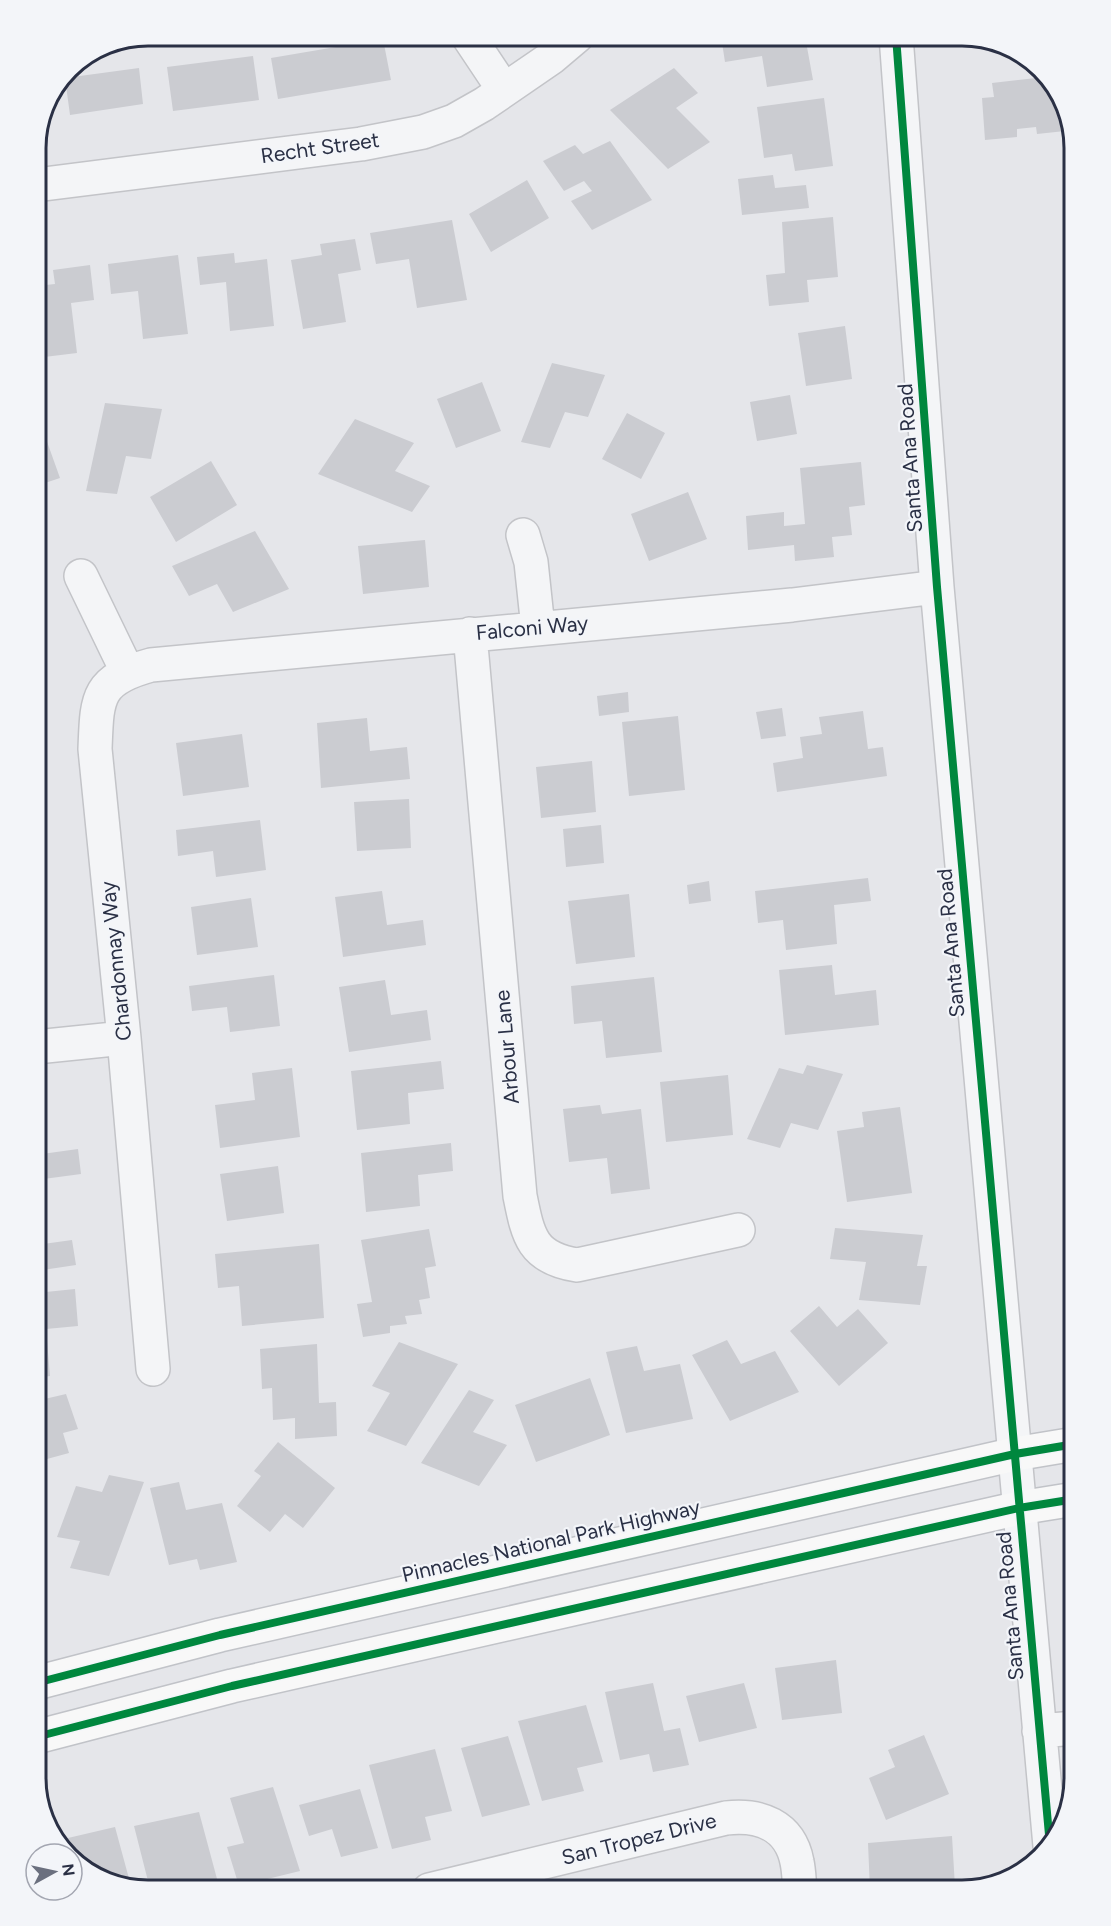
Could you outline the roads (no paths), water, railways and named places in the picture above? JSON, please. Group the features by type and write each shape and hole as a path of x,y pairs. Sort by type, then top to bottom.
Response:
{"main road":[{"name":"Pinnacles National Park Highway","path":"46,1680 220,1635 1015,1454 1064,1446"},
{"path":"46,1734 232,1686 1019,1508 1064,1501"}],"street":[{"path":"475,46 504,90"},
{"name":"Recht Street","path":"47,184 349,145 423,132 454,121 504,90 565,47"},
{"name":"Santa Ana Road","path":"897,47 937,587 1049,1832"},
{"path":"523,535 531,562 538,628"},
{"path":"81,576 127,671"},
{"name":"Falconi Way","path":"127,671 151,665 792,605 937,587"},
{"name":"Arbour Lane","path":"470,634 520,1196 526,1228 538,1248 548,1256 559,1262 577,1265 738,1230"},
{"name":"Chardonnay Way","path":"127,671 107,685 101,696 96,716 95,749 124,1038 153,1369"},
{"path":"46,1046 124,1038"},
{"path":"1039,1731 1064,1729"},
{"name":"San Tropez Drive","path":"473,1879 726,1818 743,1816 766,1821 786,1837 797,1860 799,1880"}]}
